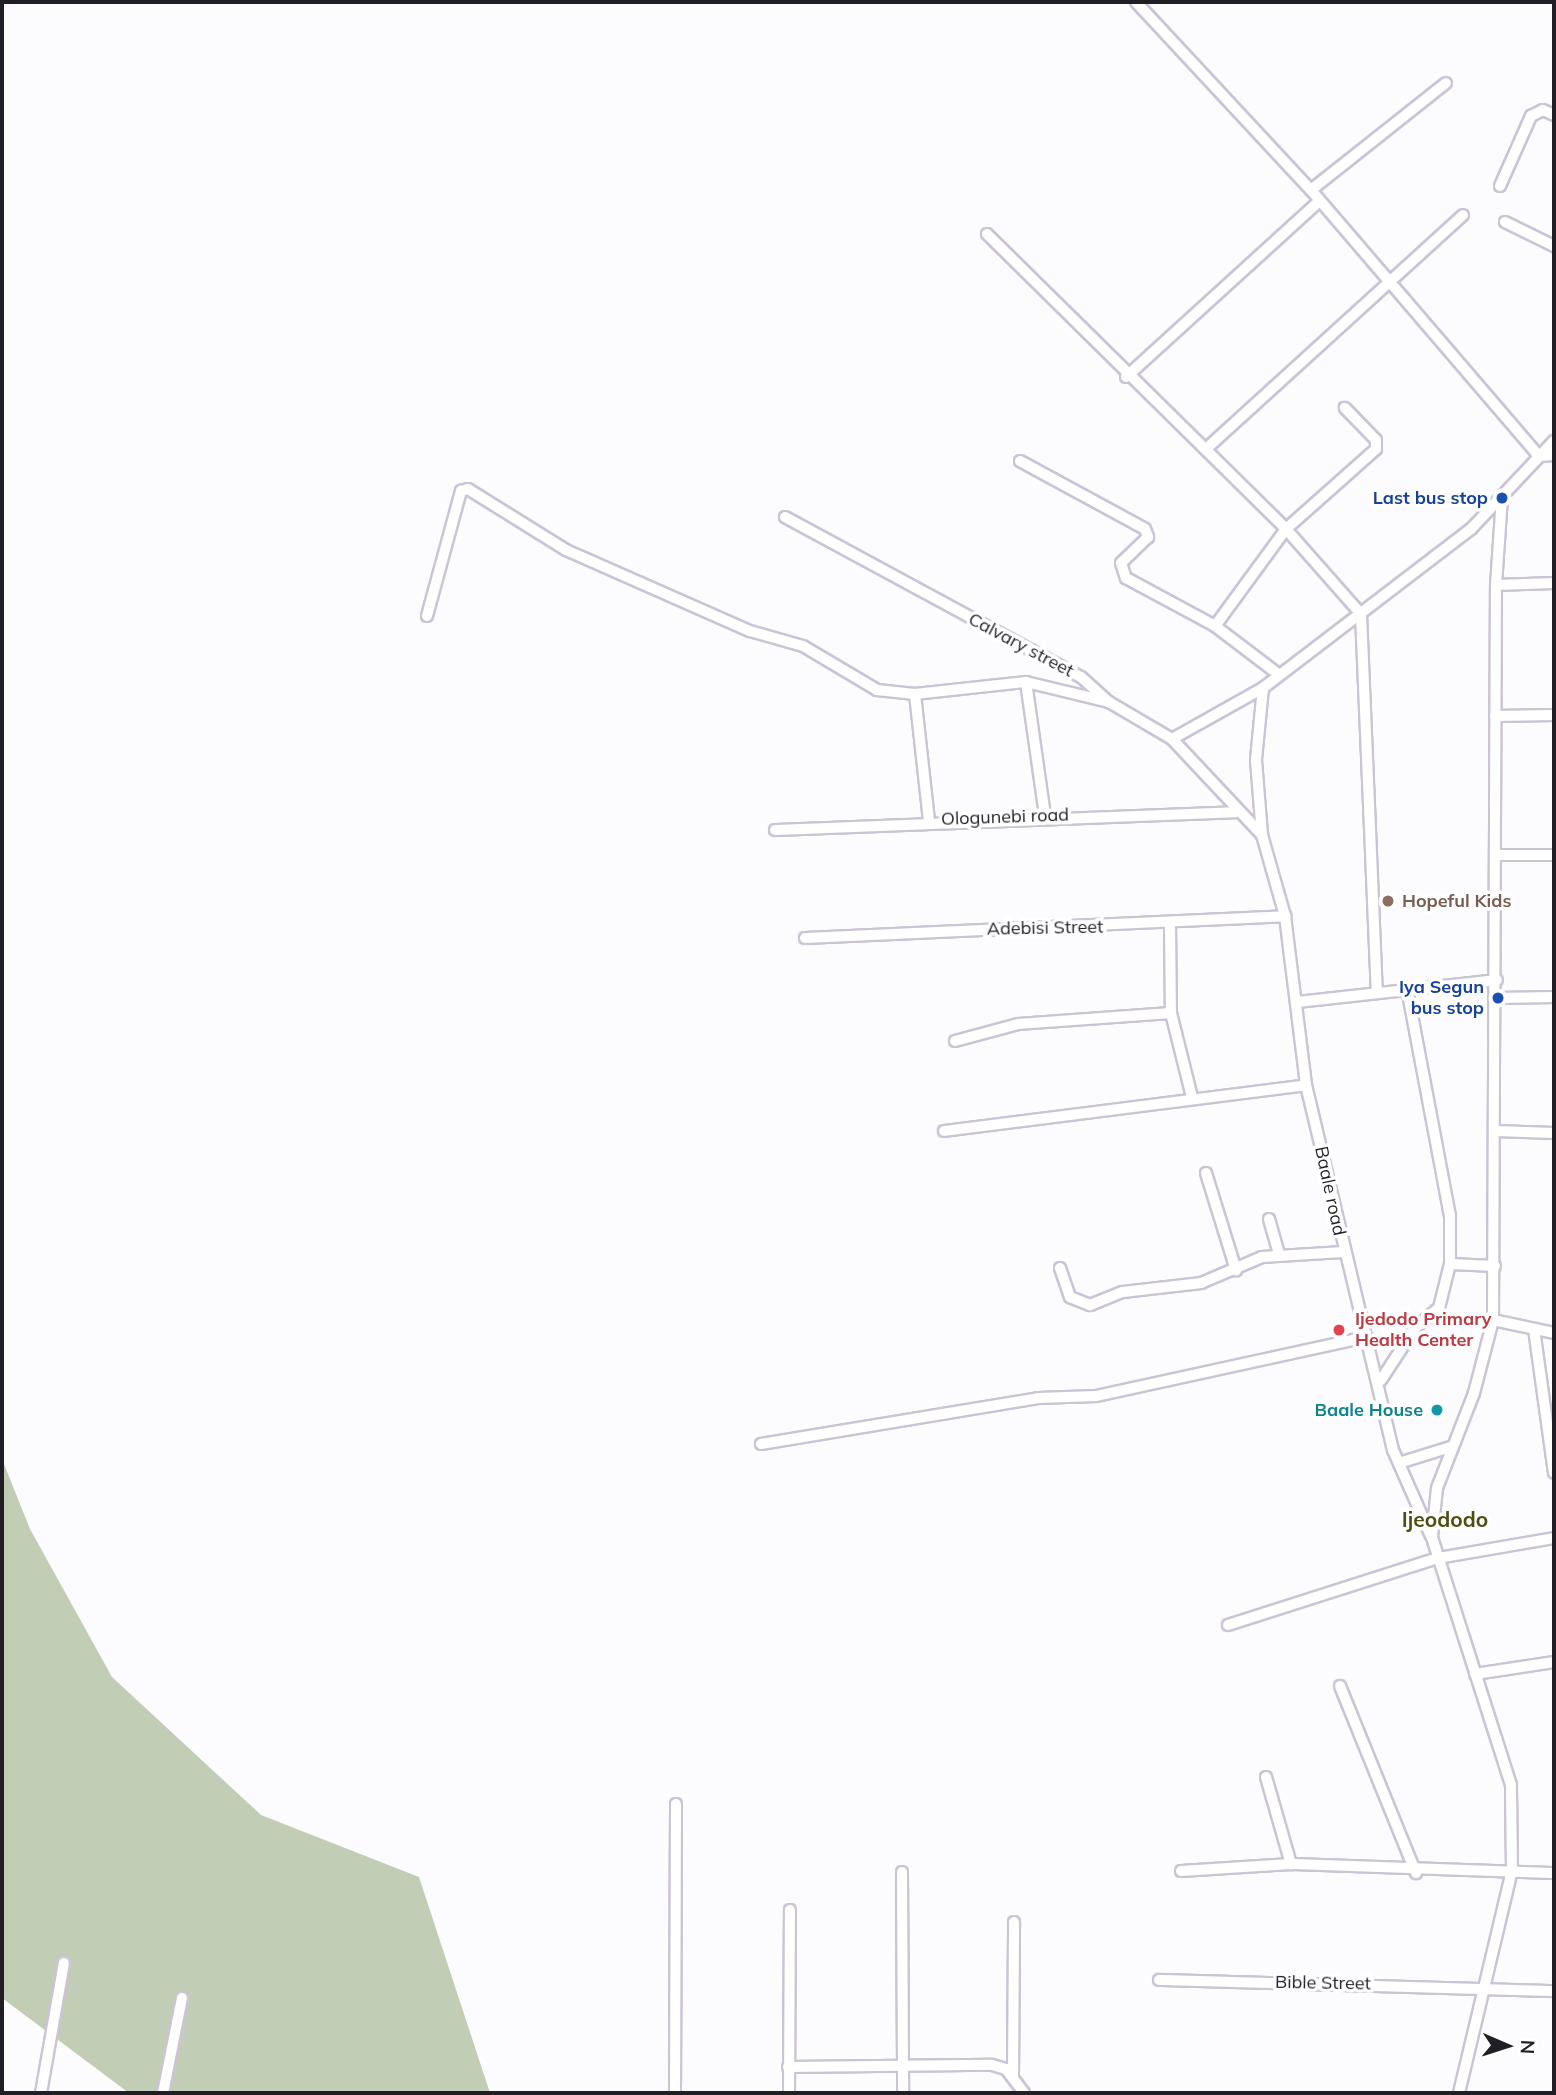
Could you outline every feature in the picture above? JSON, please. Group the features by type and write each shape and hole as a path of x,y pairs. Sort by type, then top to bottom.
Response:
{"street":[{"path":"1136,2 1311,190 1318,202 1539,456"},
{"path":"1311,190 1447,83"},
{"path":"1500,186 1531,116 1543,110 1554,116"},
{"path":"1126,377 1318,202"},
{"path":"1207,448 1463,215"},
{"path":"1505,222 1554,246"},
{"path":"987,234 1126,377 1207,448 1286,529 1361,614 1377,992"},
{"path":"1215,626 1286,529 1376,449 1376,440 1345,408"},
{"path":"1172,739 1263,688 1277,673 1361,614 1502,498 1554,441"},
{"path":"1539,456 1554,455"},
{"path":"1020,461 1145,529 1148,537 1120,571 1215,626 1277,673"},
{"path":"428,616 461,491 468,489 566,550 656,592 803,646 877,690 915,694 1026,682 1109,702"},
{"path":"1432,1537 1450,1447 1474,1393 1493,1320 1498,998 1496,585 1502,498"},
{"name":"Calvary street","path":"785,517 1081,677 1109,702 1172,739 1236,812 1262,835"},
{"path":"1496,585 1554,583"},
{"path":"1026,682 1045,816"},
{"name":"Baale road","path":"1263,688 1256,760 1262,835 1285,916 1298,1002 1306,1085 1343,1252 1381,1380 1399,1463 1432,1537 1511,1785 1512,1871 1487,1986 1459,2093"},
{"path":"915,694 929,820"},
{"path":"1495,716 1554,715"},
{"name":"Ologunebi road","path":"775,830 929,820 1236,812"},
{"path":"1496,855 1554,855"},
{"name":"Adebisi Street","path":"805,938 1285,916"},
{"path":"1170,923 1171,1013 1192,1097"},
{"path":"1298,1002 1497,980"},
{"path":"1381,1380 1408,1336 1439,1308 1450,1264 1450,1216 1407,988"},
{"path":"1498,998 1554,997"},
{"path":"955,1041 1018,1024 1171,1013"},
{"path":"944,1131 1192,1097 1306,1085"},
{"path":"1495,1131 1554,1133"},
{"path":"1206,1172 1237,1270"},
{"path":"1269,1219 1279,1255"},
{"path":"1060,1268 1070,1297 1090,1305 1237,1270 1279,1255 1343,1252"},
{"path":"1450,1264 1495,1266"},
{"path":"1493,1320 1554,1333"},
{"path":"1534,1329 1554,1473"},
{"path":"761,1444 1038,1398 1096,1396 1367,1338"},
{"path":"1399,1463 1450,1447"},
{"path":"1228,1625 1438,1558 1554,1538"},
{"path":"1475,1674 1554,1662"},
{"path":"1340,1686 1416,1872"},
{"path":"1266,1777 1291,1864"},
{"path":"675,2093 676,1804"},
{"path":"1181,1871 1291,1864 1416,1872 1554,1873"},
{"path":"902,1872 903,2093"},
{"path":"789,2093 790,1910"},
{"path":"1013,2077 1014,1923"},
{"path":"41,2093 64,1963"},
{"name":"Bible Street","path":"1159,1980 1487,1986 1554,1991"},
{"path":"163,2093 182,1998"},
{"path":"788,2067 992,2065 1013,2077 1024,2093"}],"green space":[{"path":"2,1459 30,1529 112,1677 261,1815 419,1877 490,2093 129,2093 2,1998"}],"place":[{"name":"Last bus stop","path":"1502,498"},
{"name":"Hopeful Kids","path":"1388,901"},
{"name":"Iya Segun bus stop","path":"1498,998"},
{"name":"Ijedodo Primary Health Center","path":"1339,1330"},
{"name":"Baale House","path":"1437,1410"}],"district":[{"name":"Ijeododo","path":"1445,1519"}]}
